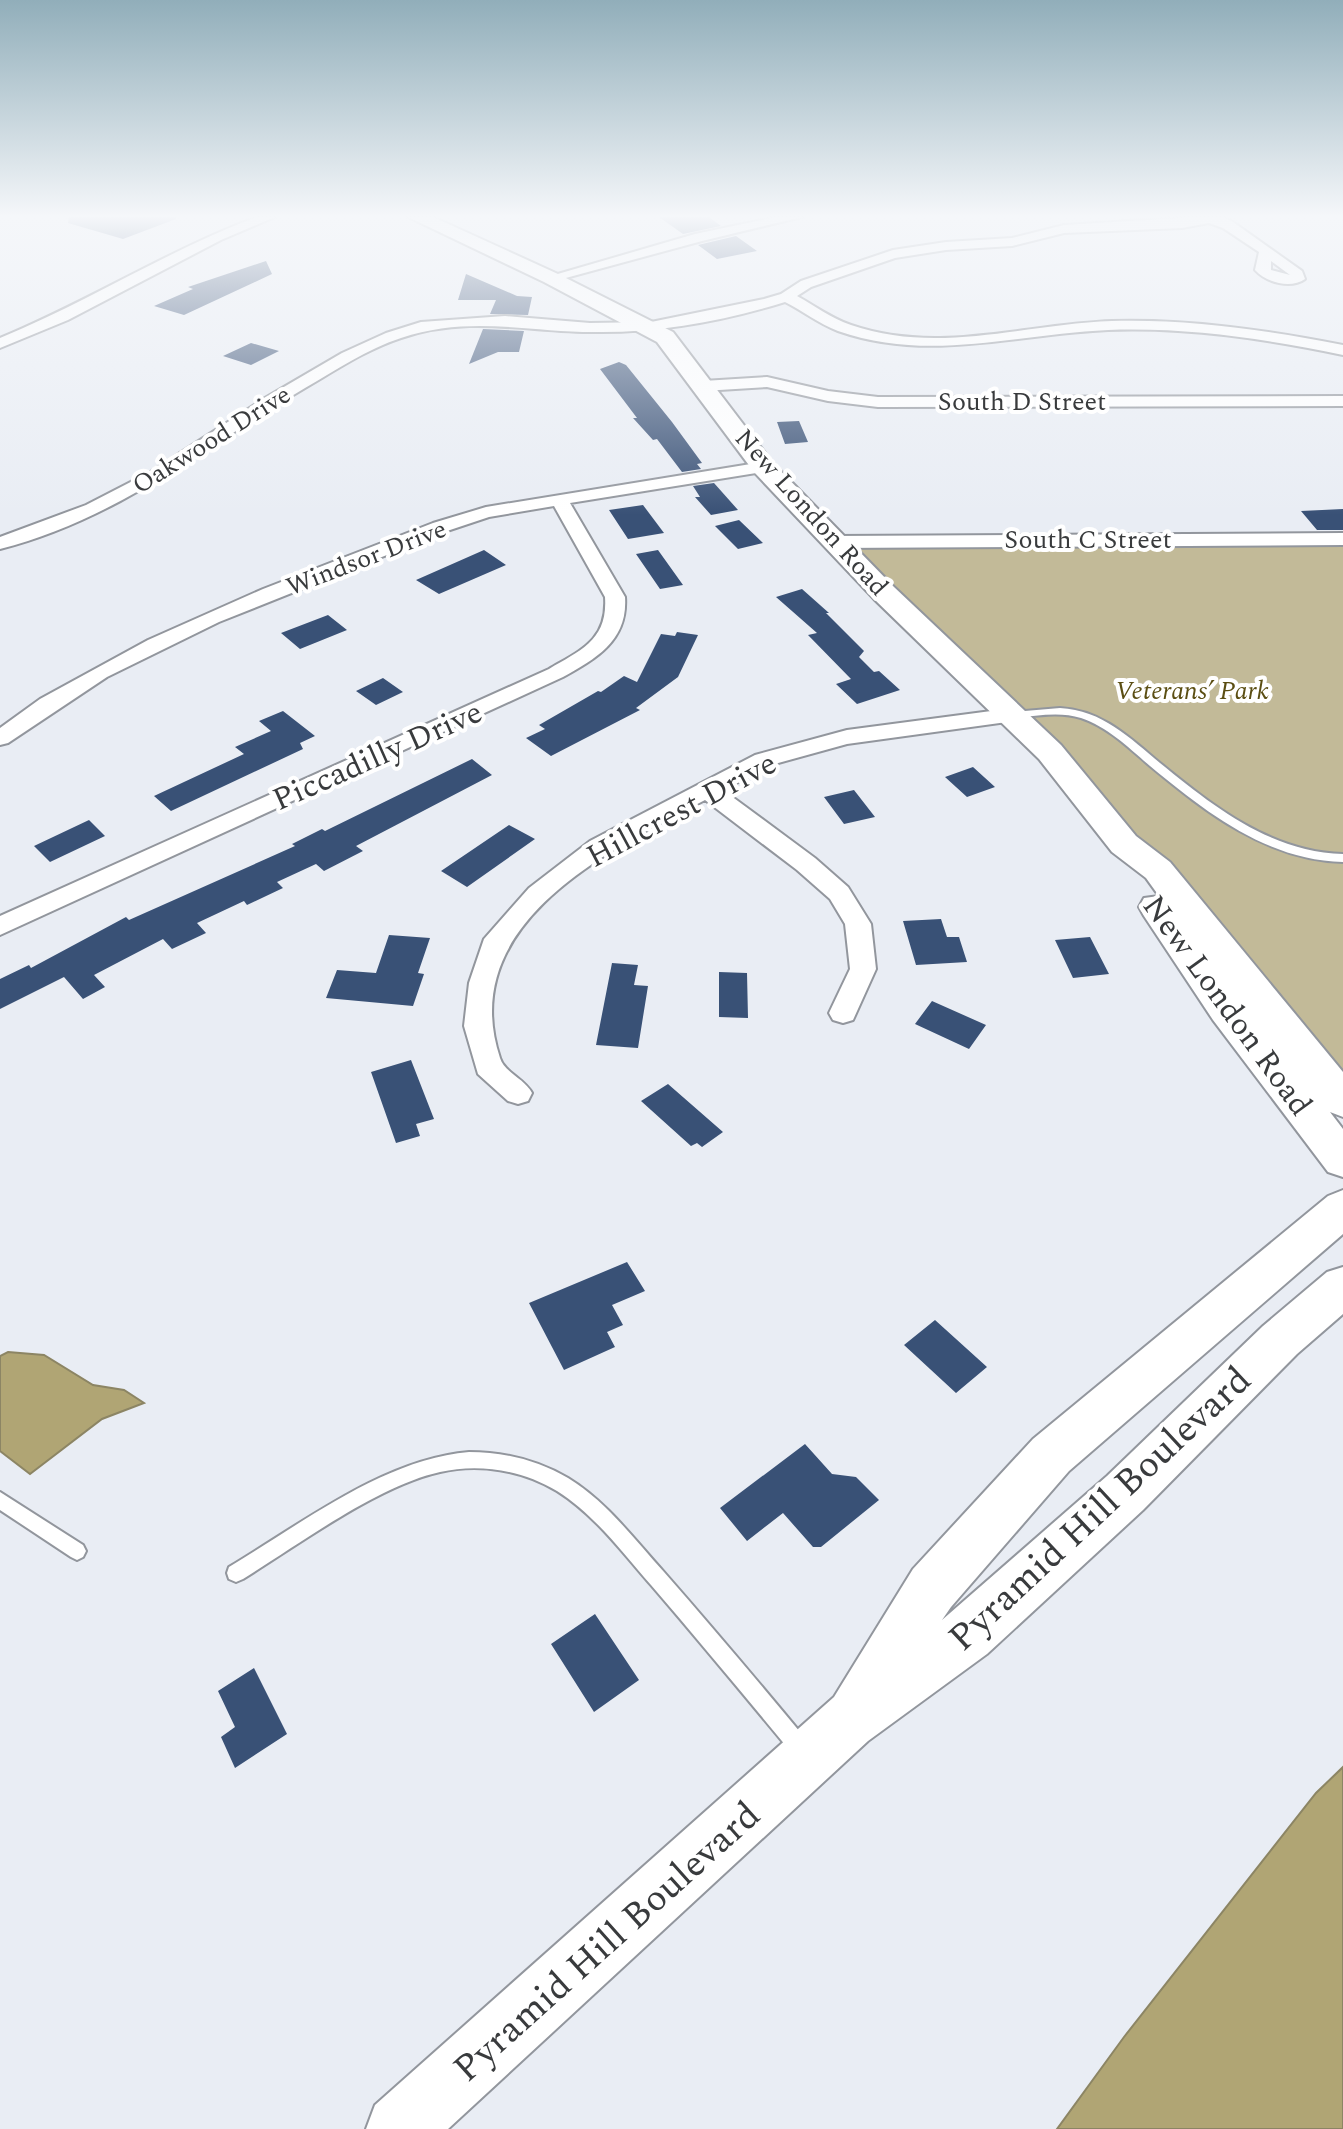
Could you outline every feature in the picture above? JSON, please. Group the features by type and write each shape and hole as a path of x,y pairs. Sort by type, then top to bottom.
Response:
{"street":[{"path":"0,343 64,316"},
{"name":"New London Road","path":"629,316 665,337 763,467 833,542 1050,752 1124,844 1158,870 1343,1101"},
{"name":"Oakwood Drive","path":"0,543 92,509 158,475 271,401 348,356 391,336 426,325 505,320 590,328 651,327 699,316"},
{"path":"823,316 841,326 883,338 929,344 956,345 1104,326 1150,326 1241,332 1343,350"},
{"name":"South D Street","path":"703,386 767,382 828,396 878,402 1343,401"},
{"name":"Windsor Drive","path":"0,738 31,713 90,677 169,638 440,527 486,512 763,467"},
{"name":"Piccadilly Drive","path":"0,926 556,673 592,652 614,630 618,611 615,597 560,501"},
{"name":"South C Street","path":"833,542 1343,539"},
{"name":"Hillcrest Drive","path":"518,1093 488,1067 478,1026 482,983 497,939 538,894 599,846 763,760 801,748 847,737 1014,715"},
{"path":"707,790 806,864 839,893 858,924 863,969 843,1013"},
{"name":"New London Road","path":"1124,844 1137,879 1227,1010 1343,1160"},
{"path":"1309,1060 1343,1081"},
{"name":"Pyramid Hill Boulevard","path":"828,1739 932,1588 1051,1455 1343,1208"},
{"name":"Pyramid Hill Boulevard","path":"399,2129 828,1739 968,1635 1125,1493 1280,1340 1343,1286"},
{"path":"1280,1340 1343,1317"}],"lane":[{"path":"1014,715 1058,711 1084,714 1121,736 1180,785 1225,817 1258,836 1293,852 1323,860 1343,858"},
{"path":"236,1573 353,1503 422,1468 463,1460 505,1462 546,1475 599,1513 711,1639 828,1739"},
{"path":"0,1500 77,1551"}],"green space":[{"name":"Veterans’ Park","path":"1343,539 1343,1081 1158,870 833,542"}],"shaded area":[{"path":"8,1352 44,1355 93,1385 124,1390 144,1403 102,1419 30,1474 0,1451 0,1356"},
{"path":"1343,1767 1343,2129 1057,2129 1124,2037 1316,1793"}],"building":[{"path":"483,329 524,331 519,352 498,352 469,364"},
{"path":"251,343 279,351 251,365 223,356"},
{"path":"619,362 626,365 672,422 702,463 697,464 701,469 682,472 657,439 653,440 633,418 637,418 600,369"},
{"path":"799,421 808,442 785,444 777,422"},
{"path":"714,483 738,510 711,515 695,497 700,497 693,486"},
{"path":"643,505 664,533 628,539 609,510"},
{"path":"1343,509 1343,530 1317,530 1301,511"},
{"path":"739,520 763,543 738,549 715,526"},
{"path":"484,550 506,565 439,594 416,580"},
{"path":"658,550 683,585 660,589 636,554"},
{"path":"802,589 864,651 859,657 900,690 857,704 836,684 851,679 808,635 817,633 776,597"},
{"path":"328,615 347,630 300,649 281,633"},
{"path":"677,632 698,635 678,677 636,708 640,710 551,756 526,738 545,729 539,725 624,676 637,682 661,634 675,636"},
{"path":"383,678 403,692 376,705 356,691"},
{"path":"283,711 315,736 300,743 303,749 171,811 154,796 244,754 235,747 271,731 259,721"},
{"path":"472,759 492,775 356,846 363,851 324,871 316,864 277,882 283,888 247,905 244,901 197,923 206,933 172,949 163,939 94,975 105,987 83,999 64,977 0,1009 0,979 29,965 31,968 126,917 129,920 295,846 292,844"},
{"path":"973,767 995,787 967,797 945,777"},
{"path":"854,790 875,817 844,824 824,797"},
{"path":"89,820 105,836 50,862 34,846"},
{"path":"509,825 535,839 467,887 441,871"},
{"path":"941,919 947,937 959,937 967,962 916,965 903,921"},
{"path":"389,935 430,938 418,973 424,974 413,1006 326,998 337,970 376,973"},
{"path":"1090,937 1109,974 1073,978 1055,940"},
{"path":"612,963 638,965 634,985 648,986 638,1048 596,1045"},
{"path":"719,972 747,973 748,1018 719,1017"},
{"path":"932,1001 986,1025 969,1049 915,1024"},
{"path":"411,1060 434,1119 416,1124 420,1136 396,1143 371,1072"},
{"path":"668,1084 723,1132 702,1147 697,1143 691,1146 641,1101"},
{"path":"627,1262 645,1291 612,1305 623,1325 607,1332 615,1347 564,1370 529,1303"},
{"path":"935,1320 987,1367 956,1393 904,1345"},
{"path":"805,1444 832,1474 856,1477 879,1500 821,1547 813,1547 783,1513 747,1541 720,1508"},
{"path":"595,1614 639,1680 594,1712 551,1644"},
{"path":"254,1668 287,1734 235,1768 221,1737 235,1727 218,1691"}]}
